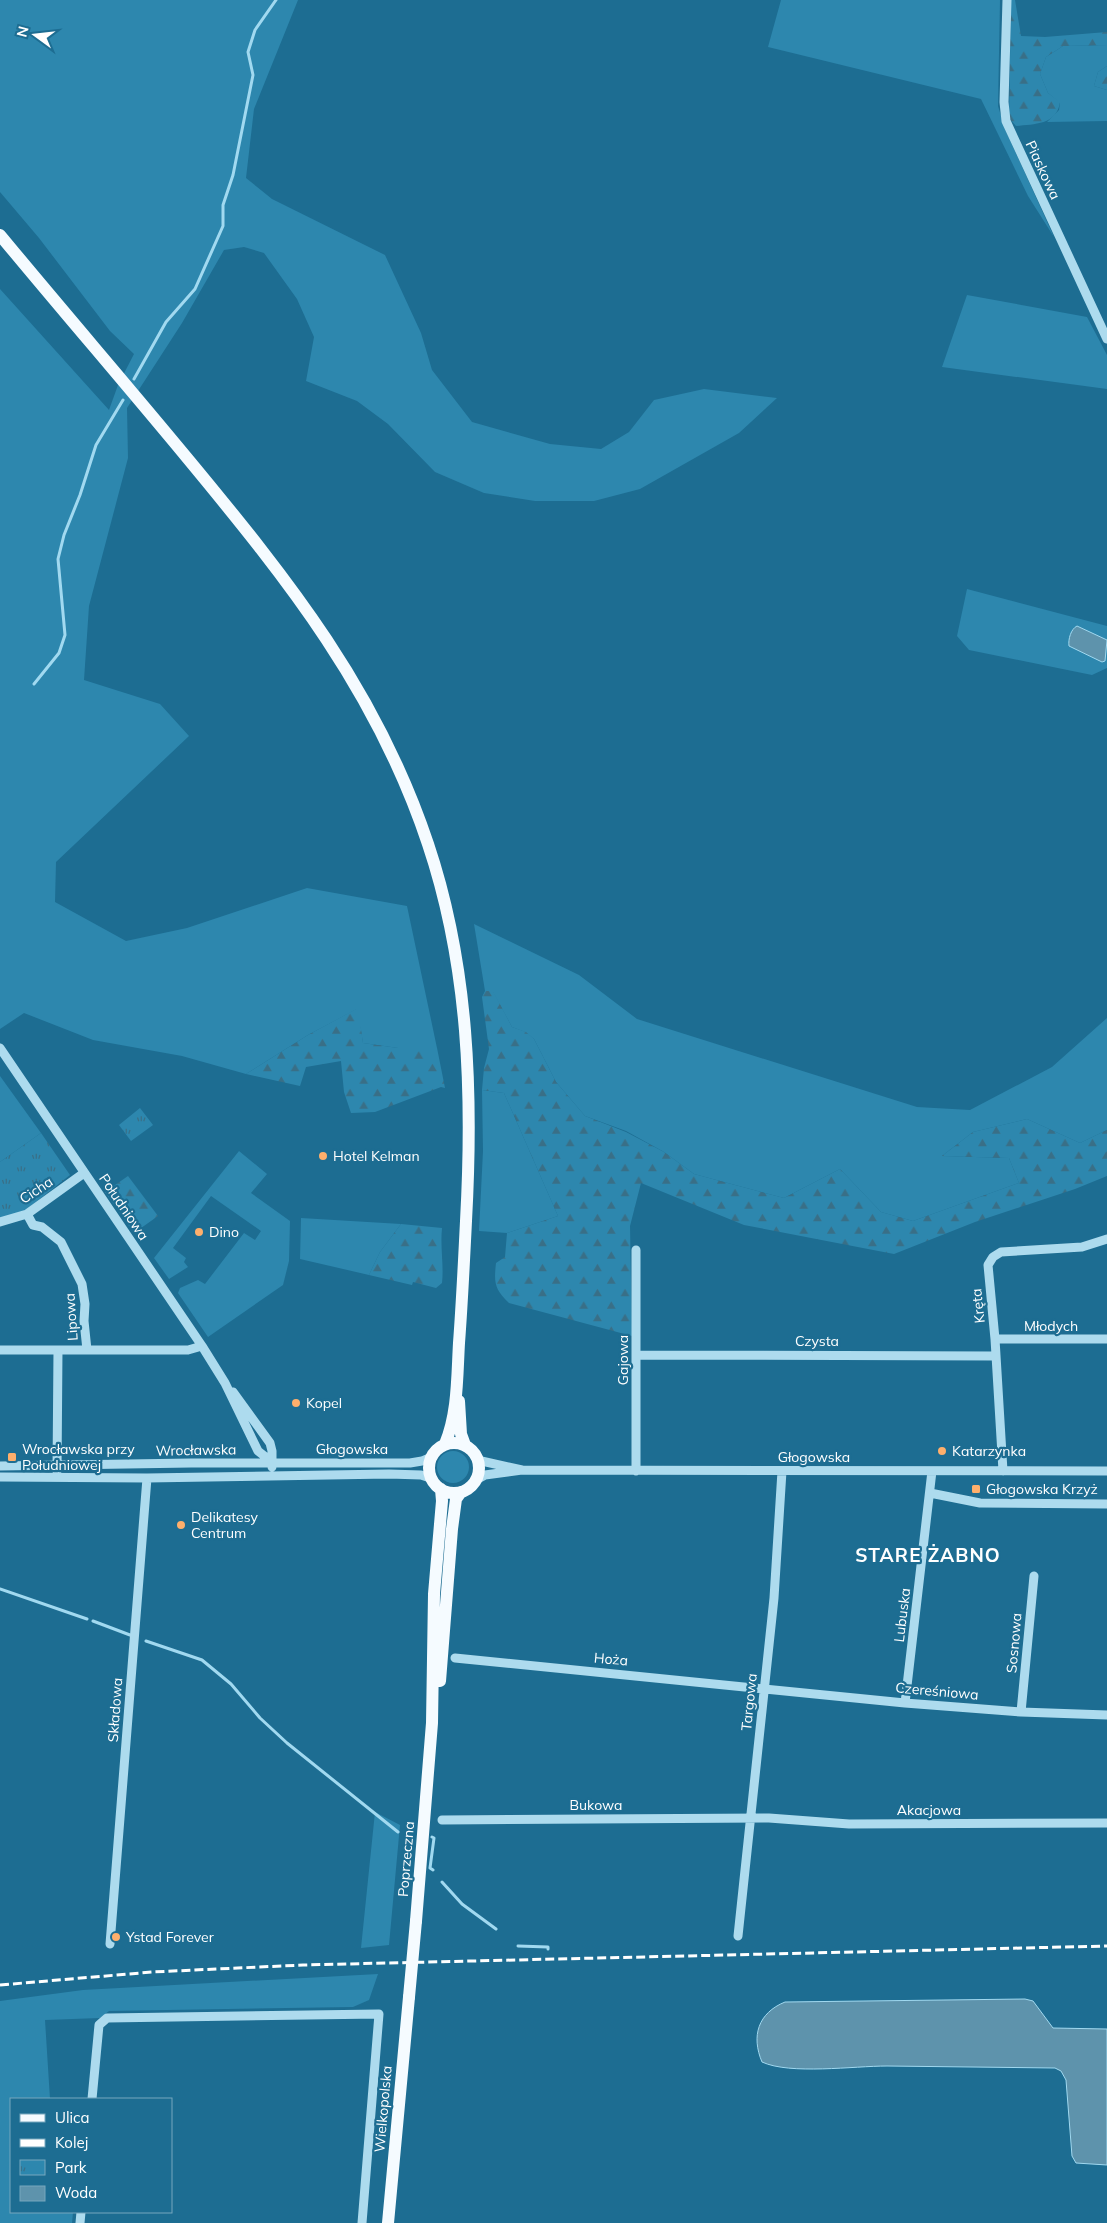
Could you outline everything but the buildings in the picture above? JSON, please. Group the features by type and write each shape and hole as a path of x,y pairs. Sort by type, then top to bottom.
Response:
{"main road":[{"path":"0,235 212,489 306,607 364,697 386,741 428,844 450,929 458,970 468,1052 470,1163 457,1391 461,1434 465,1445"},
{"path":"445,1444 457,1391"},
{"path":"455,1442 465,1445 470,1449 479,1466 476,1480 461,1492 450,1493 441,1489 430,1478 431,1457 439,1447 445,1444 455,1442"},
{"name":"Poprzeczna","path":"409,1997 432,1723 434,1594 442,1501 441,1489"},
{"name":"Poprzeczna","path":"432,1723 441,1676 452,1530 456,1499 461,1492"},
{"name":"Wielkopolska","path":"388,2223 409,1997"}],"street":[{"name":"Piaskowa","path":"1007,0 1004,102 1006,120 1107,339"},
{"name":"Południowa","path":"0,1048 225,1382 270,1443 272,1475"},
{"name":"Cicha","path":"0,1222 27,1214 84,1173"},
{"name":"Lipowa","path":"27,1214 33,1225 48,1231 61,1242 82,1284 87,1350"},
{"name":"Kręta","path":"1003,1471 995,1340 988,1266 993,1256 1001,1252 1082,1247 1107,1240"},
{"name":"Gajowa","path":"636,1250 638,1355 636,1471"},
{"name":"Młodych","path":"995,1340 1107,1339"},
{"name":"Lipowa","path":"57,1471 58,1350 188,1350 202,1346"},
{"path":"0,1350 58,1350"},
{"name":"Czysta","path":"638,1355 996,1356"},
{"name":"Południowa","path":"225,1382 256,1448 264,1458 272,1462"},
{"path":"245,1463 253,1455 256,1448"},
{"name":"Głogowska","path":"272,1462 410,1463 422,1462 431,1457"},
{"name":"Głogowska","path":"477,1460 522,1470"},
{"name":"Wrocławska","path":"0,1476 135,1464 272,1462"},
{"path":"135,1464 145,1473 147,1478 172,1464"},
{"name":"Wrocławska","path":"0,1466 147,1478 272,1475"},
{"name":"Głogowska","path":"476,1480 485,1476 522,1470 1107,1471"},
{"name":"Targowa","path":"738,1936 774,1598 782,1471"},
{"name":"Lubuska","path":"905,1703 932,1471"},
{"name":"Głogowska","path":"272,1475 410,1474 430,1478"},
{"name":"Składowa","path":"110,1944 147,1478"},
{"path":"930,1493 980,1502 1107,1504"},
{"name":"Sosnowa","path":"1021,1712 1034,1576"},
{"name":"Hoża","path":"455,1658 765,1688"},
{"name":"Czereśniowa","path":"765,1688 905,1703 1021,1712 1107,1715"},
{"name":"Bukowa","path":"442,1820 751,1818"},
{"name":"Akacjowa","path":"751,1818 882,1824 1107,1823"},
{"path":"92,2098 99,2026 107,2018 380,2014 362,2223"}],"green space":[{"path":"0,0 298,0 254,109 246,178 272,199 385,255 421,333 432,370 472,422 550,444 601,449 629,432 654,400 704,389 777,398 739,433 640,489 594,501 535,501 484,493 435,472 388,424 357,401 306,381 314,337 297,299 264,253 244,247 224,250 182,323 127,408 128,458 89,606 84,680 160,704 189,736 56,862 55,902 126,941 187,928 307,888 407,906 437,1048 398,1048 363,1043 357,1009 308,1035 246,1074 182,1056 93,1040 24,1013 0,1029 0,289 109,410 118,385 134,354 110,331 39,238 0,192"},
{"path":"781,0 1000,0 998,106 1005,129 1054,237 1028,196 981,99 768,47"},
{"path":"1011,0 1015,0 1021,36 1045,37 1107,32 1107,45 1063,46 1046,57 1040,74 1048,93 1060,102 1058,110 1050,119 1037,124 1016,126 1009,118"},
{"path":"1107,45 1107,66 1098,72 1094,86 1107,90 1107,121 1047,122 1059,110 1060,103 1048,93 1040,74 1046,57 1063,46"},
{"path":"1107,66 1107,90 1094,86 1098,72"},
{"path":"967,295 1087,317 1107,355 1107,389 942,367"},
{"path":"967,589 1107,626 1107,668 1092,675 969,650 957,636"},
{"path":"474,924 579,975 637,1019 917,1107 970,1110 1052,1067 1107,1018 1107,1130 1080,1143 1027,1119 973,1132 942,1156 1009,1158 1019,1183 913,1221 881,1212 840,1169 784,1198 694,1174 664,1152 626,1131 585,1116 556,1082 534,1039 525,1032 512,1027 493,992 485,991"},
{"path":"485,991 493,991 512,1027 526,1032 534,1039 556,1082 585,1116 626,1132 664,1152 694,1174 784,1198 840,1169 881,1212 913,1221 1019,1183 1009,1158 942,1156 973,1132 1027,1119 1080,1143 1107,1130 1107,1176 1075,1189 975,1222 894,1254 744,1225 641,1183 630,1226 632,1336 509,1303 500,1294 496,1285 495,1275 496,1263 505,1257 507,1233 558,1216 504,1093 482,1090 484,1068 489,1049 482,997"},
{"path":"358,1008 363,1043 398,1048 437,1048 445,1088 441,1087 375,1112 351,1113 344,1092 341,1061 306,1067 300,1086 246,1074 308,1035"},
{"path":"0,1076 41,1133 0,1162"},
{"path":"482,1090 504,1093 558,1216 507,1233 479,1231 483,1151"},
{"path":"140,1108 153,1125 131,1141 119,1125"},
{"path":"41,1133 70,1175 17,1217 0,1226 0,1162"},
{"path":"239,1151 267,1174 251,1193 290,1221 289,1261 283,1285 208,1337 178,1293 180,1288 198,1280 205,1284 244,1233 255,1240 261,1231 211,1196 173,1248 186,1258 184,1262 188,1267 169,1279 154,1258"},
{"path":"128,1176 158,1216 134,1233 105,1192"},
{"path":"301,1218 401,1224 380,1252 369,1275 300,1259"},
{"path":"401,1224 442,1228 442,1283 436,1288 413,1282 412,1285 369,1275 380,1252"},
{"path":"453,1451 465,1455 469,1467 465,1479 453,1483 441,1479 437,1467 441,1455"},
{"path":"375,1812 400,1825 389,1945 361,1948"},
{"path":"378,1974 369,2000 353,2007 109,2011 100,2018 45,2020 50,2098 10,2098 10,2213 73,2213 72,2223 0,2223 0,2001 83,1990"}],"water":[{"path":"1077,626 1107,640 1105,661 1102,662 1069,646 1070,634"},
{"path":"1025,1999 1033,2001 1053,2028 1107,2029 1107,2165 1076,2163 1072,2156 1066,2080 1061,2071 1055,2068 887,2066 823,2069 789,2068 762,2062 757,2043 759,2026 763,2019 768,2012 785,2002"}],"waterway":[{"path":"134,379 166,322 195,289 223,226 223,205 233,175 253,75 248,52 255,30 276,0"},
{"path":"34,684 59,653 65,635 58,559 64,535 80,495 96,445 123,400"},
{"path":"0,1589 87,1619"},
{"path":"93,1621 130,1635"},
{"path":"146,1641 202,1660 231,1684 260,1718 287,1743 398,1832"},
{"path":"432,1837 434,1838 430,1868 433,1870"},
{"path":"442,1882 462,1904 496,1929"},
{"path":"518,1946 548,1947 548,1949"}],"railway":[{"path":"0,1985 152,1972 303,1965 1107,1946"}],"place":[{"name":"Hotel Kelman","path":"323,1156"},
{"name":"Dino","path":"199,1232"},
{"name":"Kopel","path":"296,1403"},
{"name":"Katarzynka","path":"942,1451"},
{"name":"Wrocławska przy Południowej","path":"12,1457"},
{"name":"Głogowska Krzyż","path":"976,1489"},
{"name":"Delikatesy Centrum","path":"181,1525"},
{"name":"Ystad Forever","path":"116,1937"}],"district":[{"name":"STARE ŻABNO","path":"928,1555"}]}
